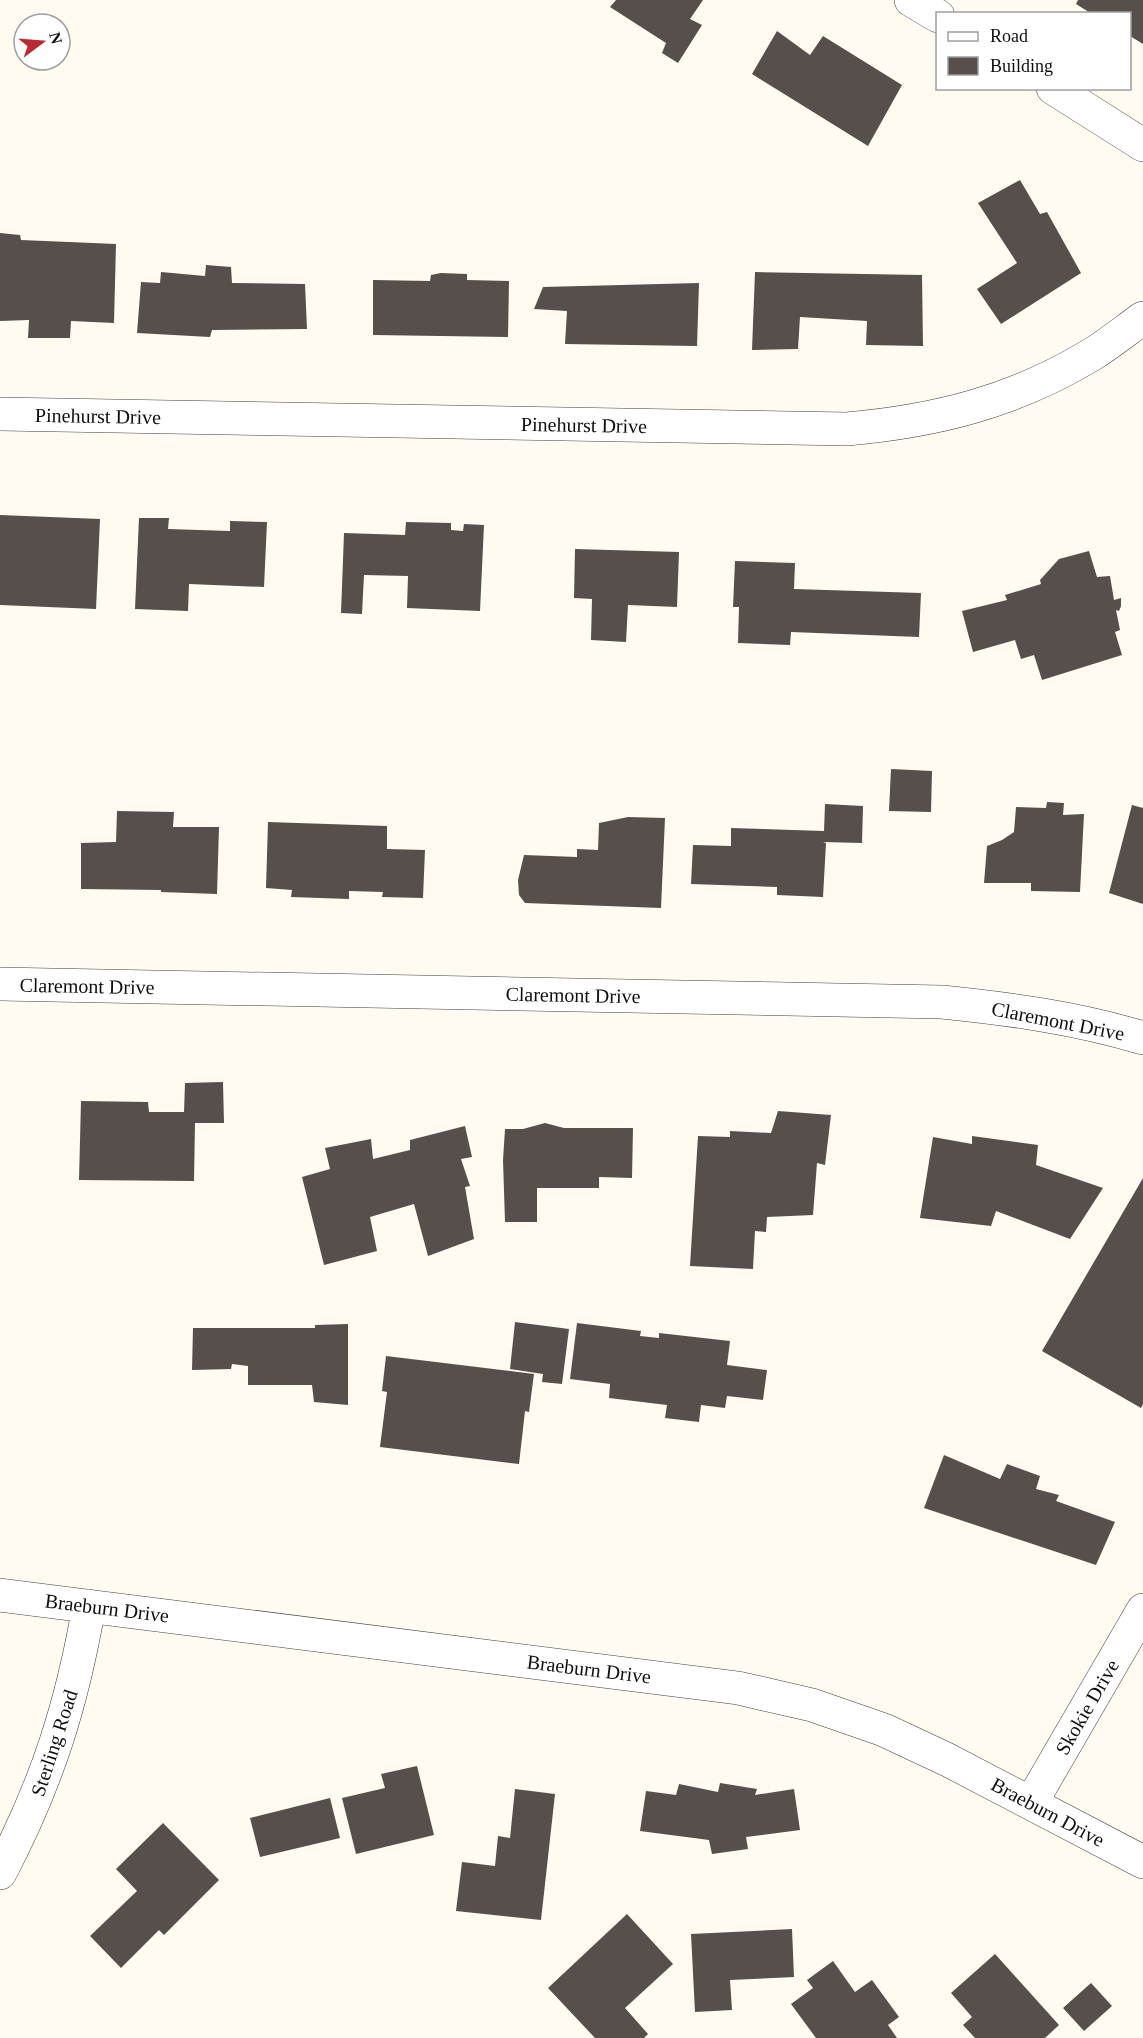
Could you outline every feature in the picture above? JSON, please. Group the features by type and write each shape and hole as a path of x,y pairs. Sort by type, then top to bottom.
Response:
{"street":[{"path":"912,0 936,15"},
{"path":"1056,90 1143,145"},
{"name":"Pinehurst Drive","path":"0,414 847,429 907,424 974,408 1031,387 1092,355 1143,318"},
{"name":"Claremont Drive","path":"0,984 942,1002 1032,1012 1107,1027 1143,1038"},
{"name":"Braeburn Drive","path":"0,1595 738,1688 812,1705 884,1730 1143,1862"},
{"name":"Sterling Road","path":"0,1873 28,1818 56,1748 77,1674 89,1606"},
{"name":"Skokie Drive","path":"1031,1803 1143,1610"}],"building":[{"path":"616,0 703,0 690,19 702,25 678,63 662,53 666,43 610,7"},
{"path":"1078,0 1143,0 1143,44 1131,37 1131,12 1089,12 1076,4"},
{"path":"777,31 810,55 823,36 902,85 868,146 752,74"},
{"path":"1020,180 1040,214 1047,212 1081,273 1001,324 977,289 1017,263 978,203"},
{"path":"0,233 20,235 21,240 116,244 114,323 71,321 70,338 28,338 29,320 0,321"},
{"path":"206,265 231,267 232,283 305,284 307,329 212,330 210,337 137,333 141,282 160,283 161,272 205,276"},
{"path":"755,272 922,275 923,346 866,345 867,321 800,317 798,349 752,350"},
{"path":"467,274 467,280 509,281 508,337 373,335 373,280 430,281 431,275"},
{"path":"699,283 697,346 565,344 567,311 534,309 543,287"},
{"path":"0,515 100,519 96,609 0,605"},
{"path":"139,518 169,518 168,529 230,531 230,521 267,522 264,587 189,584 188,611 135,609"},
{"path":"406,522 451,523 451,530 463,531 464,524 484,525 480,611 407,608 408,576 364,575 362,614 341,613 344,533 405,535"},
{"path":"575,549 679,552 677,607 628,605 626,642 591,640 592,599 574,598"},
{"path":"1089,551 1097,577 1110,576 1114,600 1121,598 1119,611 1116,610 1120,630 1115,632 1122,655 1042,680 1034,655 1021,659 1015,640 973,652 962,611 1007,600 1005,595 1041,584 1040,580 1059,559"},
{"path":"735,561 795,563 794,589 921,593 919,637 791,632 790,645 738,643 739,607 733,607"},
{"path":"891,769 932,771 931,812 889,811"},
{"path":"1047,802 1064,803 1063,815 1084,814 1080,892 1031,891 1031,883 984,883 987,846 1014,832 1016,807 1046,808"},
{"path":"825,804 863,806 862,843 823,842 826,843 823,897 777,895 777,887 691,884 693,845 731,846 731,828 824,831"},
{"path":"1132,805 1143,808 1143,904 1109,893"},
{"path":"117,811 174,812 173,827 219,827 217,894 161,892 161,890 81,889 81,843 116,842"},
{"path":"628,817 665,818 661,908 525,903 519,895 518,880 524,855 577,857 577,849 598,850 599,823"},
{"path":"268,822 387,826 387,849 425,850 423,898 382,897 383,892 349,891 349,899 291,897 292,890 266,888"},
{"path":"223,1082 224,1123 195,1123 194,1181 79,1180 81,1101 148,1102 149,1112 184,1112 185,1083"},
{"path":"778,1111 831,1115 825,1165 817,1163 813,1215 767,1217 766,1232 755,1231 753,1269 690,1266 698,1136 730,1137 730,1131 771,1133"},
{"path":"545,1123 564,1128 633,1128 632,1178 599,1177 599,1188 537,1188 537,1222 505,1222 503,1160 505,1129 523,1129"},
{"path":"465,1126 472,1157 461,1159 470,1186 465,1187 474,1239 428,1256 414,1204 370,1217 377,1251 324,1265 302,1177 330,1169 325,1148 371,1139 373,1159 410,1150 410,1140"},
{"path":"972,1136 1038,1145 1036,1165 1103,1188 1070,1239 996,1211 991,1226 920,1218 933,1137 972,1144"},
{"path":"1143,1178 1143,1404 1141,1408 1042,1351"},
{"path":"515,1322 569,1329 562,1384 542,1382 543,1374 510,1369"},
{"path":"577,1323 641,1331 640,1336 659,1338 659,1333 730,1341 727,1365 767,1370 763,1400 727,1396 725,1408 701,1405 699,1422 665,1418 667,1405 609,1398 610,1384 570,1379"},
{"path":"348,1324 348,1405 314,1402 312,1385 248,1385 248,1366 232,1364 231,1369 192,1370 193,1328 315,1328 315,1325"},
{"path":"386,1356 534,1374 529,1412 525,1411 519,1464 380,1447 387,1392 382,1391"},
{"path":"944,1455 1000,1479 1007,1464 1040,1476 1036,1489 1059,1495 1056,1501 1115,1522 1096,1565 924,1508"},
{"path":"417,1766 434,1835 356,1854 342,1798 385,1788 381,1774"},
{"path":"720,1783 757,1789 755,1795 794,1789 800,1830 746,1837 748,1849 712,1854 709,1840 640,1831 646,1791 676,1795 679,1784 718,1792"},
{"path":"515,1789 555,1794 541,1920 456,1911 462,1862 495,1866 498,1836 510,1838"},
{"path":"330,1798 340,1838 260,1857 250,1818"},
{"path":"163,1823 219,1880 164,1935 159,1930 121,1968 90,1936 137,1891 116,1869"},
{"path":"627,1914 673,1964 625,2008 648,2034 644,2038 595,2038 548,1988"},
{"path":"792,1929 794,1977 730,1980 732,2010 695,2012 691,1934"},
{"path":"995,1954 1059,2025 1045,2038 975,2038 963,2025 972,2017 951,1993"},
{"path":"833,1961 855,1992 872,1980 899,2017 888,2025 897,2038 816,2038 791,2004 813,1988 807,1980"},
{"path":"1091,1983 1112,2006 1084,2031 1063,2008"}]}
